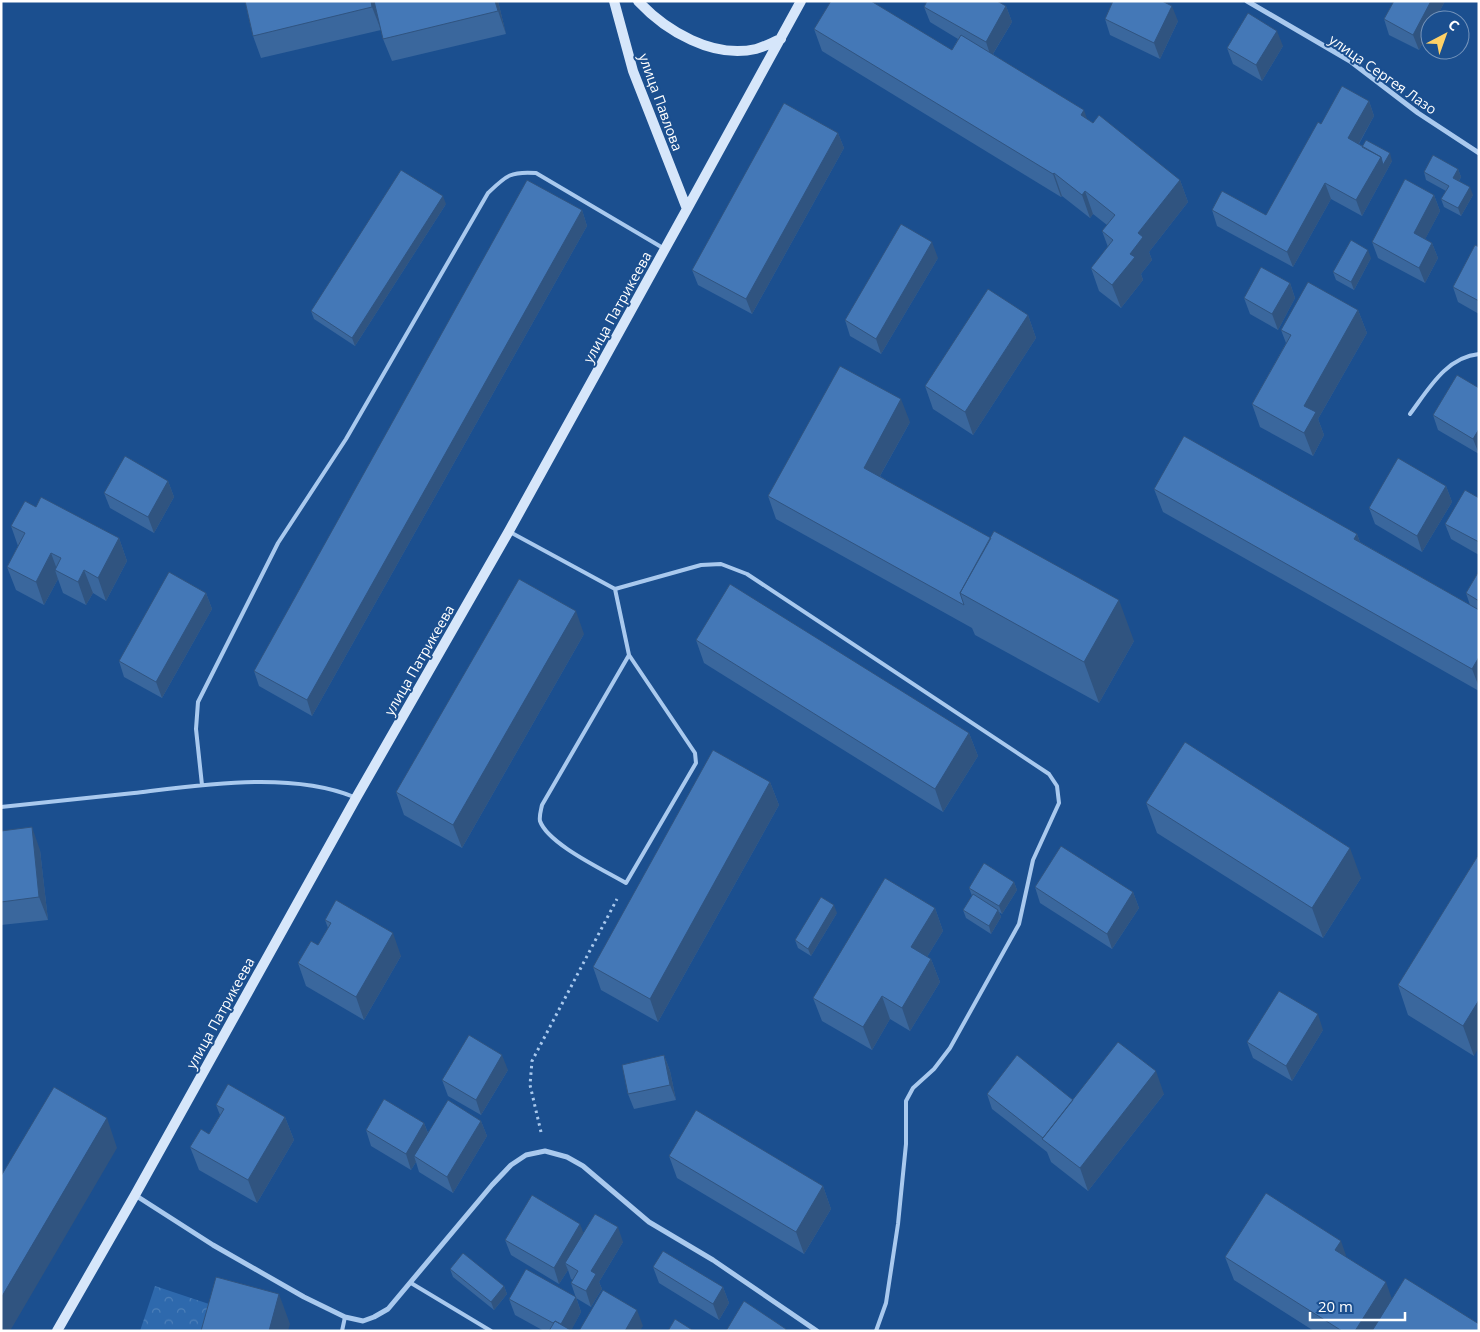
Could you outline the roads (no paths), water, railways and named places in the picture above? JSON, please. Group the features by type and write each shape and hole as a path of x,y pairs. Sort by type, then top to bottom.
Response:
{"street":[{"name":"улица Павлова","path":"614,1 633,71 688,210"},
{"path":"638,1 663,23 686,37 713,48 735,52 756,49 781,39"},
{"name":"улица Патрикеева","path":"57,1331 356,798 509,531 688,210 801,1"},
{"name":"улица Сергея Лазо","path":"1247,1 1350,61 1418,112 1479,153"},
{"path":"135,1194 212,1245 345,1317 363,1321 374,1318 388,1309 511,1165 526,1155 546,1151 567,1157 583,1166 649,1222 713,1260 817,1331"}],"lane":[{"path":"202,785 196,729 198,702 278,543 346,439 488,193 504,178 519,172 536,173 665,249"},
{"path":"1410,414 1434,381 1450,365 1467,355 1479,354"},
{"path":"509,531 615,589 702,566 721,564 747,574 1049,774 1058,786 1059,803 1033,860 1018,924 950,1048 934,1069 913,1088 906,1101 906,1144 898,1224 886,1303 876,1331"},
{"path":"615,589 629,655 694,753 696,763 626,882 558,843 546,831 540,819 542,805 629,655"},
{"path":"1,807 202,785 271,782 335,790 356,798"},
{"path":"411,1283 491,1331"},
{"path":"342,1331 345,1317"}]}
